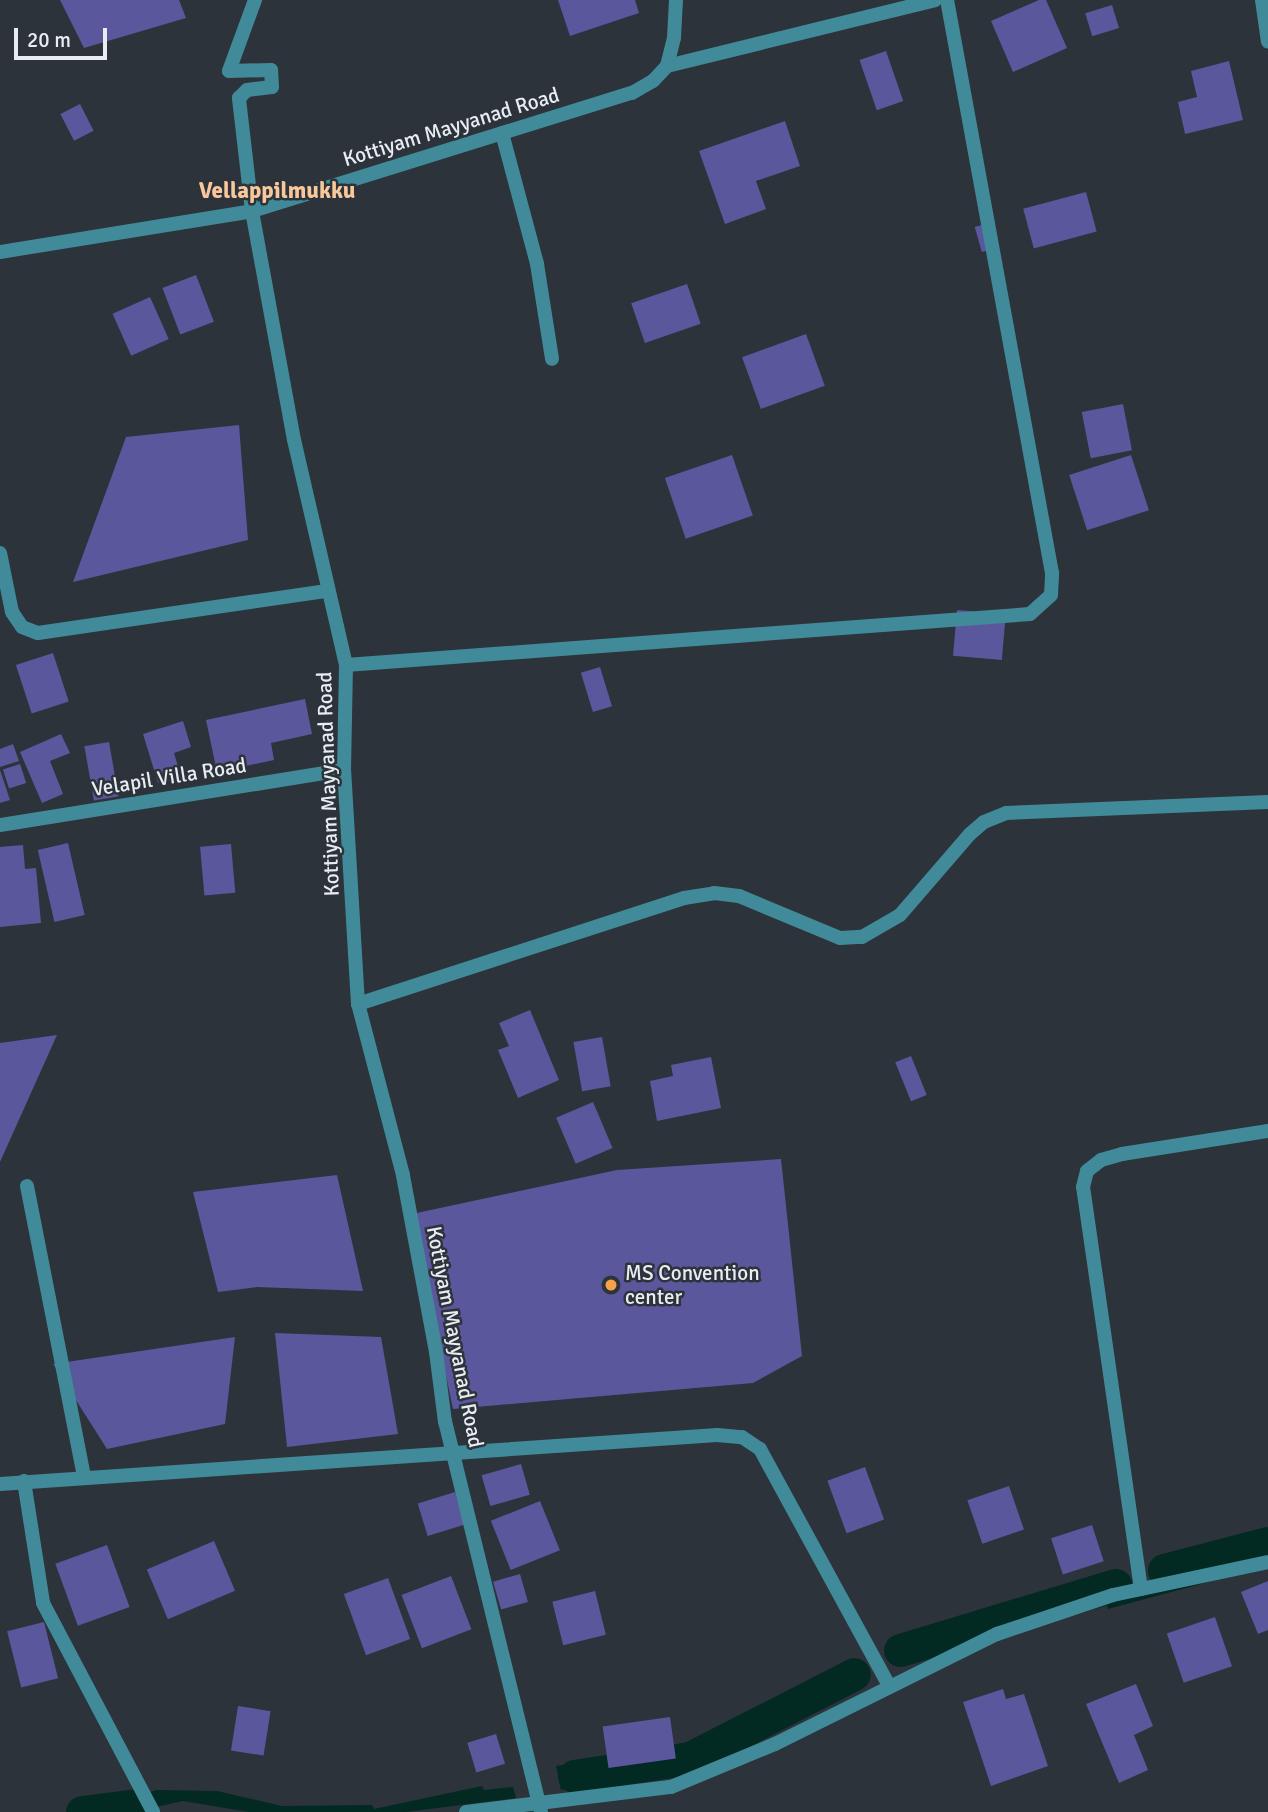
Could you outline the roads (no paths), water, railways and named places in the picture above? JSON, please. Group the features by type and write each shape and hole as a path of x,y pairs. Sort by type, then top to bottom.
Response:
{"street":[{"path":"0,252 252,211 239,98 247,90 272,87 271,70 229,71 255,0"},
{"path":"676,0 674,38 667,66 935,0"},
{"path":"346,665 1030,614 1051,595 1052,573 947,0"},
{"path":"1262,0 1268,42"},
{"name":"Kottiyam Mayyanad Road","path":"539,1808 445,1422 436,1352 403,1175 358,1004 344,770 346,665 294,440 252,211 632,93 653,81 667,66"},
{"path":"502,133 537,264 552,359"},
{"path":"0,553 12,612 22,627 38,633 327,591"},
{"name":"Velapil Villa Road","path":"0,825 344,770"},
{"path":"358,1004 684,898 714,893 739,896 840,938 862,937 900,915 971,834 984,822 1006,813 1268,802"},
{"path":"1141,1589 1083,1187 1087,1171 1101,1160 1122,1154 1268,1131"},
{"path":"27,1186 84,1476"},
{"path":"0,1484 84,1476 717,1435 742,1437 760,1449 767,1460 890,1687"},
{"path":"24,1481 43,1603 153,1812"},
{"path":"466,1812 539,1808 671,1787 775,1744 998,1634 1141,1589 1268,1562"}],"waterway":[{"path":"1164,1570 1268,1543"},
{"path":"900,1650 1115,1585"},
{"path":"574,1776 690,1758 854,1674"},
{"path":"82,1812 137,1805"}],"place":[{"name":"MS Convention center","path":"611,1285"}],"district":[{"name":"Vellappilmukku","path":"277,191"}]}
